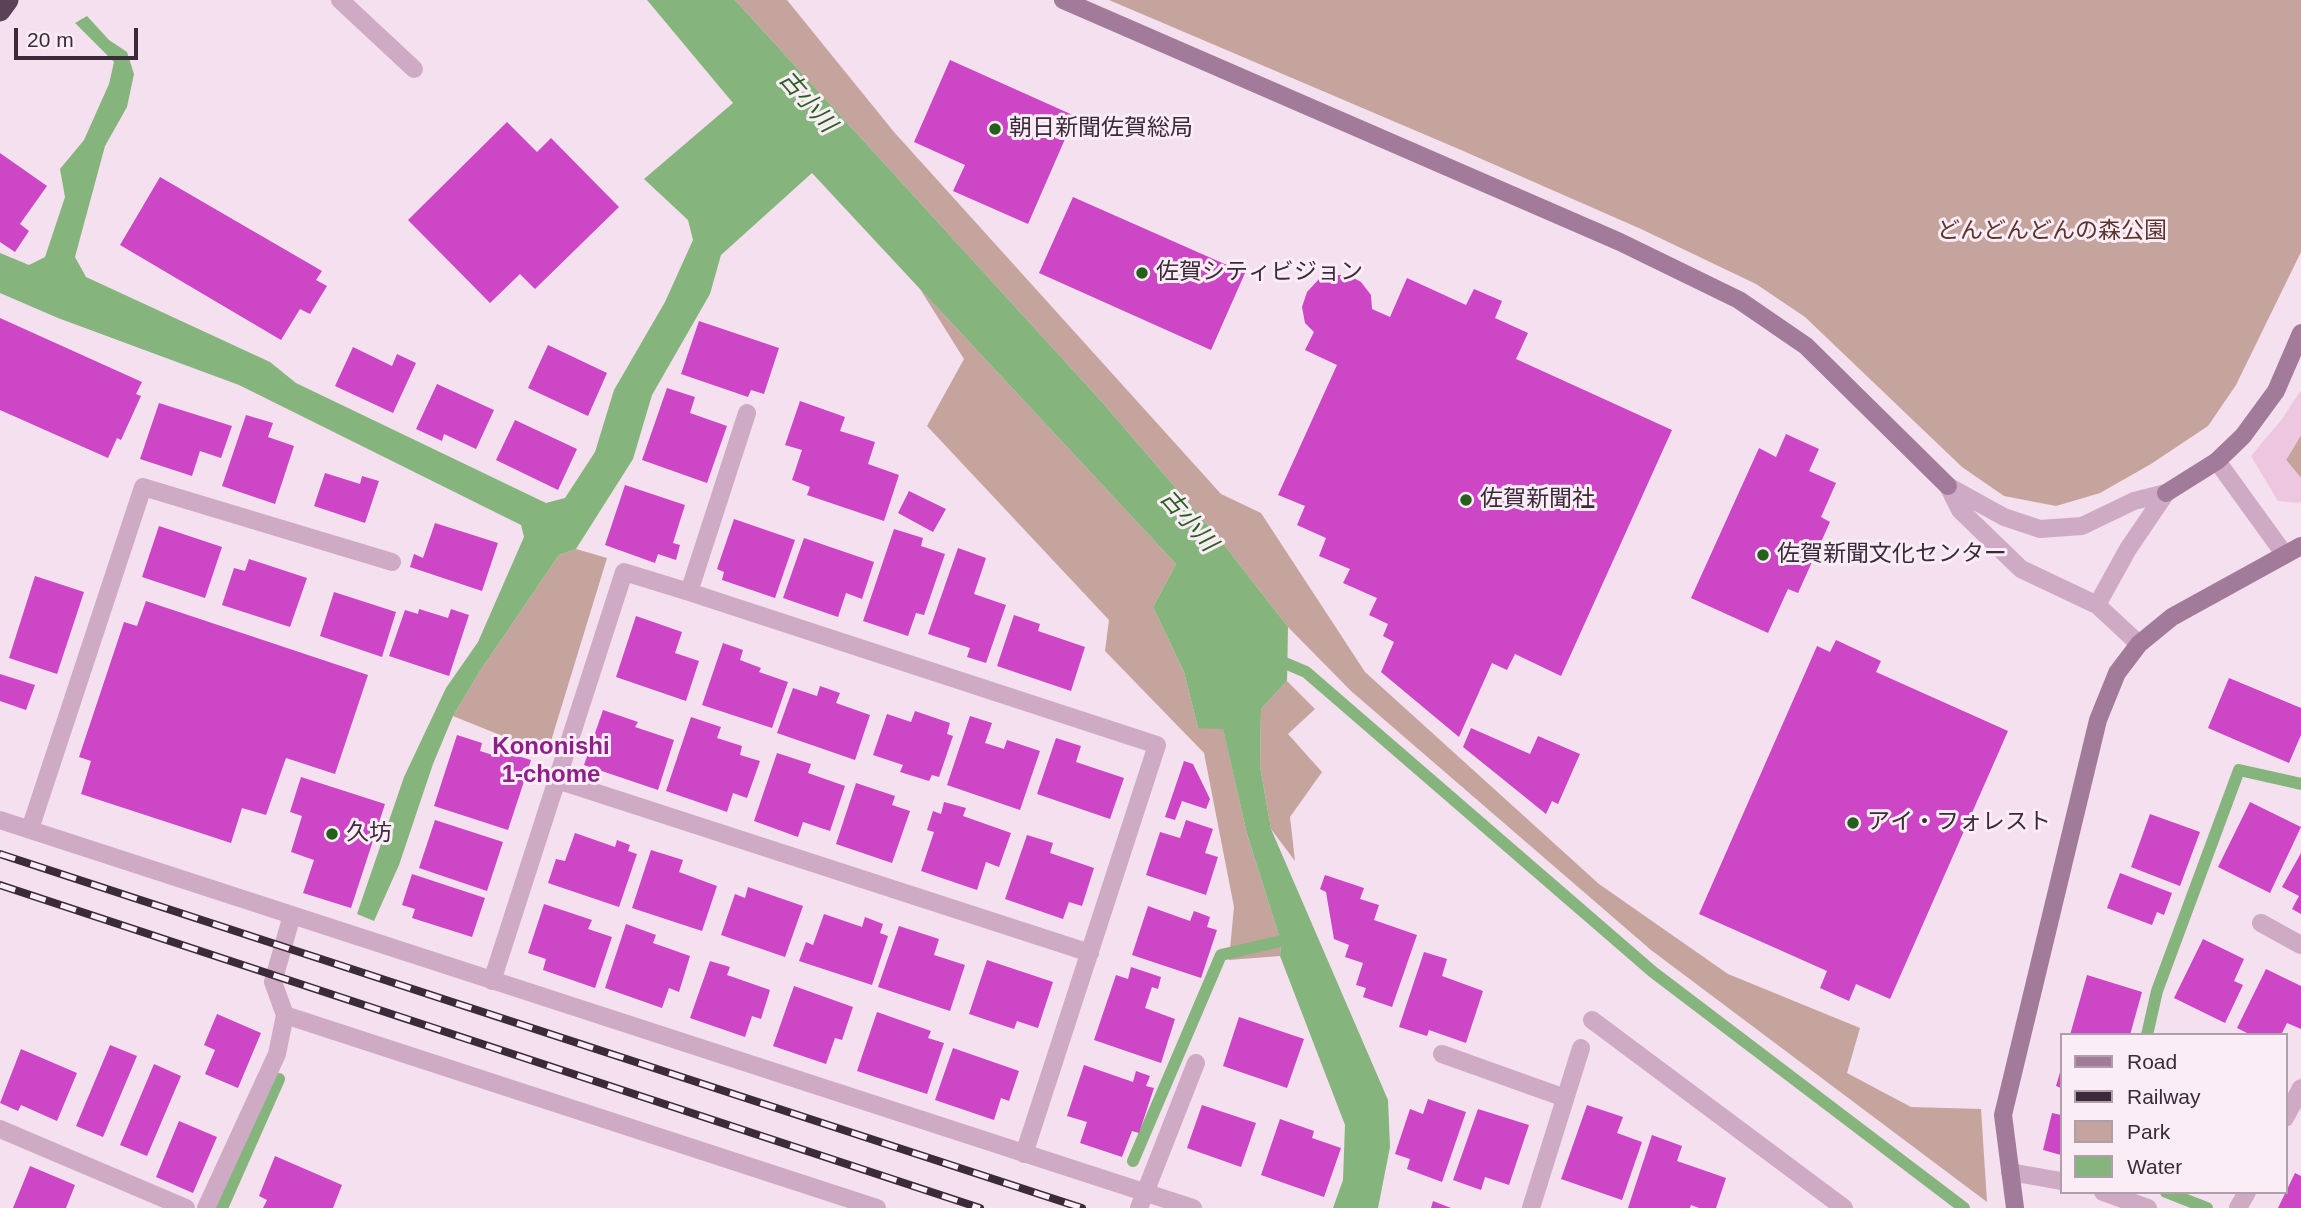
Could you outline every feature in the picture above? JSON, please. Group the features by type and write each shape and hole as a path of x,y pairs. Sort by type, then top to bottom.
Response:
{"highway":[{"path":"0,11 8,0"}],"street":[{"path":"341,0 414,69"},
{"path":"1063,0 1608,236 1740,300 1807,345 1948,486 2004,517 2040,529 2082,526 2134,502 2165,493 2217,461 2242,436 2276,391 2301,333"},
{"path":"689,592 747,413"},
{"path":"2217,461 2285,555"},
{"path":"1948,486 1960,510 2021,569 2097,605 2139,644"},
{"path":"30,830 143,487 392,562"},
{"path":"2097,605 2128,549 2165,493"},
{"path":"2015,1208 2003,1115 2098,720 2117,673 2139,644 2172,617 2301,546"},
{"path":"492,981 624,572 689,592 1157,745 1024,1154"},
{"path":"557,780 1090,953"},
{"path":"0,820 1024,1154 1142,1200 1193,1208"},
{"path":"206,1208 277,1054 285,1015 273,982 292,915"},
{"path":"2261,923 2301,945"},
{"path":"285,1015 877,1208"},
{"path":"1592,1020 1844,1208"},
{"path":"1531,1208 1581,1048"},
{"path":"1442,1054 1565,1098"},
{"path":"1142,1200 1196,1063"},
{"path":"2287,1114 2301,1088"},
{"path":"0,1129 187,1208"},
{"path":"2010,1172 2060,1181"},
{"path":"2109,1194 2148,1208"}],"green space":[{"path":"735,0 787,0 894,132 1221,494 1261,513 1365,672 1599,884 1728,974 1860,1028 1847,1073 1911,1107 1981,1109 1987,1202 1651,950 1351,691 1288,627 1218,537 1102,402"},
{"name":"どんどんどんの森公園","path":"1109,0 2301,0 2301,252 2236,385 2208,426 2151,464 2100,493 2056,506 2004,496 1962,467 1805,317 1756,284 1641,229"},
{"path":"920,289 1176,564 1153,607 1184,672 1198,728 1223,728 1247,834 1281,942 1280,956 1229,960 1234,907 1204,753 1105,651 1109,620 927,426 964,359"},
{"path":"2301,435 2301,478 2286,460"},
{"path":"576,549 607,558 547,754 453,716 480,671 559,555"},
{"path":"1287,681 1315,709 1288,734 1322,772 1290,817 1295,861 1271,829 1260,766 1261,709"}],"shaded area":[{"path":"2301,390 2301,435 2286,460 2301,478 2301,501 2278,501 2251,456 2282,419"}],"water":[{"name":"古小川","path":"647,0 735,0 1102,402 1218,537 1288,627 1287,681 1261,709 1260,766 1271,829 1388,1100 1390,1147 1378,1208 1333,1208 1343,1180 1345,1125 1280,956 1281,942 1247,834 1223,729 1198,728 1184,672 1153,607 1176,564 812,173 721,255 710,294 652,395 633,459 576,549 559,555 480,671 453,716 433,764 399,865 374,921 357,914 404,777 446,688 478,642 524,537 521,525 239,385 58,318 0,293 0,253 29,265 45,257 65,197 60,169 84,140 109,84 114,62 75,23 87,16 109,40 127,52 134,74 127,107 105,146 75,257 86,277 270,362 296,383 546,503 565,498 595,452 614,390 665,302 693,240 688,220 644,179 733,103"}],"building":[{"name":"朝日新聞佐賀総局","path":"950,60 1075,116 1028,224 953,191 965,165 914,142"},
{"path":"507,122 537,152 551,138 619,207 535,289 520,274 490,303 408,220"},
{"path":"0,153 47,186 20,224 29,231 15,252 0,242"},
{"path":"160,177 322,271 316,280 327,286 310,314 300,309 281,340 120,245"},
{"name":"佐賀シティビジョン","path":"1073,197 1245,273 1211,350 1039,273"},
{"name":"佐賀新聞社","path":"1330,275 1348,275 1361,282 1371,295 1372,309 1390,317 1407,278 1466,305 1474,289 1502,301 1495,318 1528,333 1516,359 1672,430 1561,676 1515,654 1507,670 1492,663 1459,737 1381,672 1394,642 1383,636 1388,624 1369,615 1377,598 1343,583 1350,569 1319,556 1326,538 1297,525 1305,506 1278,495 1337,365 1305,350 1314,332 1305,323 1302,307 1307,292 1319,279"},
{"path":"0,318 142,382 136,394 141,396 121,440 117,438 108,458 0,410"},
{"path":"699,321 779,348 764,394 751,390 748,397 681,374"},
{"path":"548,345 607,373 588,416 528,388"},
{"path":"353,347 392,366 397,354 416,363 393,413 335,386"},
{"path":"437,384 494,410 476,449 444,434 442,441 416,429"},
{"path":"667,388 695,397 690,413 727,426 707,483 642,460"},
{"path":"800,401 845,417 840,431 875,442 868,464 899,475 884,521 807,495 810,487 792,480 802,450 785,445"},
{"path":"159,403 232,426 221,458 200,451 192,476 140,459"},
{"path":"246,415 273,423 268,437 294,446 275,504 222,486"},
{"path":"515,420 577,449 558,490 496,460"},
{"name":"佐賀新聞文化センター","path":"1786,434 1819,449 1809,471 1836,483 1821,517 1830,522 1798,593 1788,589 1768,633 1691,598 1759,448 1776,457"},
{"path":"325,473 360,484 362,476 379,481 365,523 314,506"},
{"path":"625,485 685,505 673,543 680,545 676,560 658,554 655,563 605,545"},
{"path":"909,491 946,509 933,532 898,513"},
{"path":"734,519 795,540 775,598 722,580 724,572 717,569"},
{"path":"435,523 498,543 482,591 410,567 414,554 423,558"},
{"path":"159,526 222,547 205,598 142,577"},
{"path":"894,529 923,538 921,546 945,554 924,615 916,613 908,636 863,621"},
{"path":"804,538 874,562 862,599 846,593 838,617 783,598"},
{"path":"958,548 986,558 974,594 1006,605 986,663 967,657 970,648 928,634"},
{"path":"249,559 307,578 290,627 222,605 234,568 245,571"},
{"path":"35,576 84,592 57,674 9,658"},
{"path":"334,592 396,612 382,657 320,636"},
{"path":"146,601 368,675 335,774 286,758 266,815 242,808 231,843 81,794 91,761 79,757 124,622 137,626"},
{"path":"419,609 448,618 451,609 469,615 449,676 389,656 405,610 418,614"},
{"path":"1014,615 1040,624 1038,631 1085,647 1071,691 997,666"},
{"path":"636,616 682,632 675,653 699,661 686,701 616,677"},
{"name":"アイ・フォレスト","path":"1836,640 1881,661 1876,672 2008,731 1890,999 1856,984 1849,1001 1820,988 1827,971 1699,914 1817,646 1830,652"},
{"path":"723,643 743,650 740,660 761,668 759,672 788,682 772,728 702,705"},
{"path":"0,674 35,685 26,710 0,701"},
{"path":"2229,678 2301,708 2301,735 2289,763 2208,728"},
{"path":"820,686 840,693 836,703 870,715 855,760 777,733 793,688 817,696"},
{"path":"603,710 638,722 635,727 674,740 658,790 584,765"},
{"path":"915,711 950,723 947,734 953,736 939,777 932,775 929,781 900,772 903,765 873,755 887,714 911,722"},
{"path":"970,716 992,723 985,743 1004,749 1007,740 1040,751 1020,810 947,785"},
{"path":"691,717 721,727 717,738 742,746 740,755 760,761 747,798 733,793 727,812 666,791"},
{"path":"1471,728 1530,754 1538,736 1580,754 1558,804 1552,801 1546,814 1463,747"},
{"path":"457,735 482,743 480,751 499,757 501,751 531,760 508,830 434,806"},
{"path":"1056,738 1081,746 1076,762 1124,778 1110,819 1037,794"},
{"path":"777,753 811,764 808,773 845,786 830,831 803,822 798,837 754,821"},
{"path":"1184,761 1193,764 1210,799 1206,809 1182,801 1175,820 1165,817"},
{"path":"301,777 385,804 351,908 303,893 314,860 291,852 302,816 290,812"},
{"path":"856,783 895,796 892,805 910,811 892,863 836,844"},
{"path":"944,802 966,808 963,816 1011,833 999,867 986,862 977,890 921,871 934,832 927,830 933,811 941,814"},
{"path":"2250,802 2301,827 2270,893 2218,867"},
{"path":"2150,814 2200,832 2180,886 2131,867"},
{"path":"435,820 503,842 487,891 419,868"},
{"path":"1186,820 1213,829 1205,853 1218,857 1206,895 1146,875 1160,832 1180,838"},
{"path":"575,833 615,847 617,840 630,845 628,851 637,854 619,907 548,883 556,859 565,861"},
{"path":"1027,835 1053,843 1050,853 1094,868 1082,906 1069,902 1063,919 1005,899"},
{"path":"651,850 683,860 679,872 717,886 702,931 632,908"},
{"path":"2301,853 2301,914 2292,909 2299,896 2282,887"},
{"path":"2120,873 2172,893 2164,915 2157,912 2152,925 2107,908"},
{"path":"412,874 485,898 472,937 412,918 415,909 402,905"},
{"path":"1325,875 1364,888 1360,899 1379,905 1374,920 1417,935 1392,1007 1363,997 1366,988 1356,985 1363,963 1345,957 1349,945 1334,939 1326,892 1320,889"},
{"path":"748,887 803,906 785,957 721,935 735,894 745,898"},
{"path":"544,904 592,920 588,929 612,937 595,988 543,970 546,959 528,953"},
{"path":"1148,906 1190,921 1194,911 1210,917 1207,927 1217,930 1201,978 1132,955"},
{"path":"824,914 862,927 865,917 883,924 880,933 888,936 872,985 799,961 806,942 813,945"},
{"path":"626,924 656,935 653,943 690,956 679,992 669,988 662,1008 605,988"},
{"path":"899,926 939,939 934,955 965,965 950,1011 878,987"},
{"path":"2203,939 2244,959 2234,981 2243,985 2225,1023 2174,998"},
{"path":"1424,952 1447,959 1442,976 1483,991 1466,1043 1429,1030 1427,1036 1399,1027"},
{"path":"987,960 1053,982 1038,1028 1017,1021 1014,1029 969,1014"},
{"path":"710,961 730,967 727,975 770,990 761,1019 752,1016 745,1037 690,1018"},
{"path":"1131,967 1161,977 1158,989 1152,987 1145,1008 1175,1019 1161,1063 1094,1040 1116,975 1128,979"},
{"path":"2266,969 2301,986 2301,1029 2287,1023 2282,1033 2247,1033 2237,1028"},
{"path":"2087,975 2142,992 2131,1033 2071,1033"},
{"path":"794,986 853,1007 842,1040 835,1038 826,1064 773,1046"},
{"path":"877,1012 931,1031 928,1038 944,1043 927,1094 857,1071"},
{"path":"217,1014 261,1033 238,1088 205,1074 215,1050 204,1045"},
{"path":"1239,1017 1304,1039 1287,1088 1223,1066"},
{"path":"110,1045 137,1056 103,1137 76,1126"},
{"path":"953,1048 1019,1071 1009,1101 1001,1098 994,1120 935,1100"},
{"path":"21,1049 77,1073 57,1121 21,1105 18,1111 0,1103"},
{"path":"154,1064 181,1076 147,1156 120,1145"},
{"path":"1084,1065 1133,1082 1136,1071 1150,1076 1146,1086 1154,1088 1139,1133 1132,1131 1122,1157 1080,1143 1087,1122 1067,1116"},
{"path":"1428,1099 1466,1112 1442,1182 1407,1169 1410,1159 1395,1154 1410,1109 1423,1114"},
{"path":"1202,1105 1256,1123 1241,1167 1187,1148"},
{"path":"1587,1105 1623,1117 1617,1133 1642,1142 1622,1200 1561,1179"},
{"path":"1478,1109 1529,1125 1509,1185 1485,1177 1481,1190 1453,1180"},
{"path":"2052,1113 2060,1115 2060,1155 2043,1150"},
{"path":"1280,1119 1314,1131 1312,1138 1341,1148 1324,1197 1261,1175"},
{"path":"179,1121 217,1137 193,1193 156,1177"},
{"path":"1652,1135 1682,1146 1677,1161 1726,1178 1716,1208 1691,1205 1690,1208 1628,1208"},
{"path":"275,1156 342,1185 333,1208 263,1208 267,1200 259,1196"},
{"path":"30,1166 75,1185 66,1208 13,1208"},
{"path":"2295,1173 2301,1176 2301,1208 2278,1208"},
{"path":"1433,1201 1451,1208 1431,1208"}],"waterway":[{"path":"1273,658 1306,672 1653,972 1964,1208"},
{"path":"2147,1033 2157,991 2239,770 2301,784"},
{"path":"1133,1161 1221,955 1294,938"},
{"path":"222,1208 279,1079"},
{"path":"2171,1194 2207,1208"}],"railway":[{"path":"0,854 1082,1208"},
{"path":"0,885 980,1208"}],"place":[{"name":"朝日新聞佐賀総局","path":"995,129"},
{"name":"佐賀シティビジョン","path":"1142,273"},
{"name":"佐賀新聞社","path":"1466,500"},
{"name":"佐賀新聞文化センター","path":"1763,555"},
{"name":"アイ・フォレスト","path":"1853,823"},
{"name":"久坊","path":"332,834"}],"district":[{"name":"Kononishi 1-chome","path":"551,761"}]}
